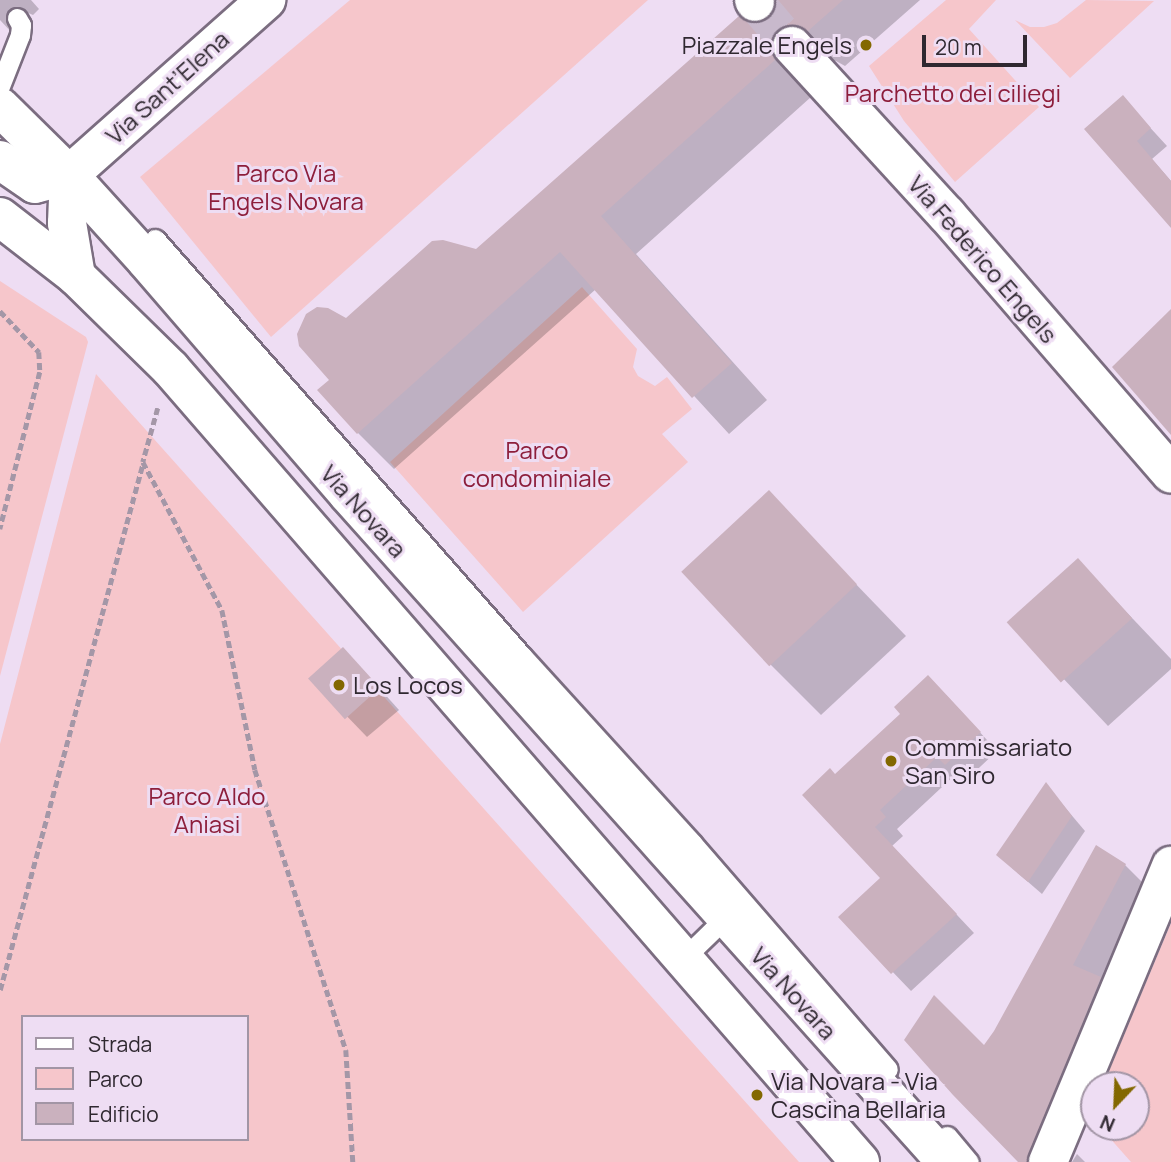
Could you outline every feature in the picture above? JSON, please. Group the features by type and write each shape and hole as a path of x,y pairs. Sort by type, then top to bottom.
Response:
{"main road":[{"name":"Via Sant’Elena","path":"69,175 266,0"},
{"name":"Via Federico Engels","path":"792,46 947,215 1171,474"},
{"name":"Via Novara","path":"0,107 69,175 348,494 946,1162"},
{"path":"0,160 35,184 69,175 67,223 76,276"},
{"path":"0,217 76,276 170,368 860,1162"},
{"path":"1048,1162 1171,866"}],"lane":[{"path":"0,86 20,35 21,25 17,18"},
{"path":"155,239 513,646 692,843 969,1162"},
{"path":"683,959 726,917"}],"path":[{"path":"0,311 39,352 40,372 0,529"},
{"path":"0,990 158,407"},
{"path":"143,462 222,610 255,770 345,1050 353,1162"}],"green space":[{"name":"Parco Via Engels Novara","path":"350,0 648,0 271,337 140,177"},
{"name":"Parchetto dei ciliegi","path":"946,0 996,0 969,29 1039,107 955,182 904,121 869,66"},
{"path":"1086,0 1154,1 1070,78 1015,20 1030,27 1044,27 1057,23"},
{"path":"0,281 86,337 88,342 0,676"},
{"name":"Parco condominiale","path":"582,287 637,349 633,367 638,376 655,386 667,377 692,409 662,434 688,462 523,612 390,462"},
{"name":"Parco Aldo Aniasi","path":"96,374 799,1162 0,1162 0,744"},
{"path":"1171,923 1171,1162 1131,1162 1112,1141 1150,1141 1150,1071 1109,1071"}],"building":[{"path":"776,0 843,0 808,31 798,25 778,29 771,40 775,60 601,216 732,363 692,398 560,252 357,434 317,390 329,380 299,346 297,334 306,314 317,307 328,308 346,318 432,241 443,240 476,249 739,16 753,24 764,22 774,13"},
{"path":"1123,95 1151,128 1137,141 1171,181 1171,228 1084,129"},
{"path":"1171,309 1171,435 1112,367"},
{"path":"769,490 857,584 769,666 681,572"},
{"path":"1078,558 1132,618 1061,682 1007,622"},
{"path":"343,647 380,688 345,719 308,678"},
{"path":"928,675 981,732 945,765 937,757 880,810 886,817 875,827 957,914 891,974 838,917 880,878 802,795 830,768 835,774 900,714 894,707"},
{"path":"1046,782 1072,816 1028,882 996,855"},
{"path":"1096,845 1126,864 1073,965 1101,977 1027,1162 1018,1162 904,1040 934,995 984,1045"}],"tunnel":[{"path":"755,2 792,46"}],"place":[{"name":"Piazzale Engels","path":"866,45"},
{"name":"Los Locos","path":"339,685"},
{"name":"Commissariato San Siro","path":"891,761"},
{"name":"Via Novara - Via Cascina Bellaria","path":"757,1095"}]}
